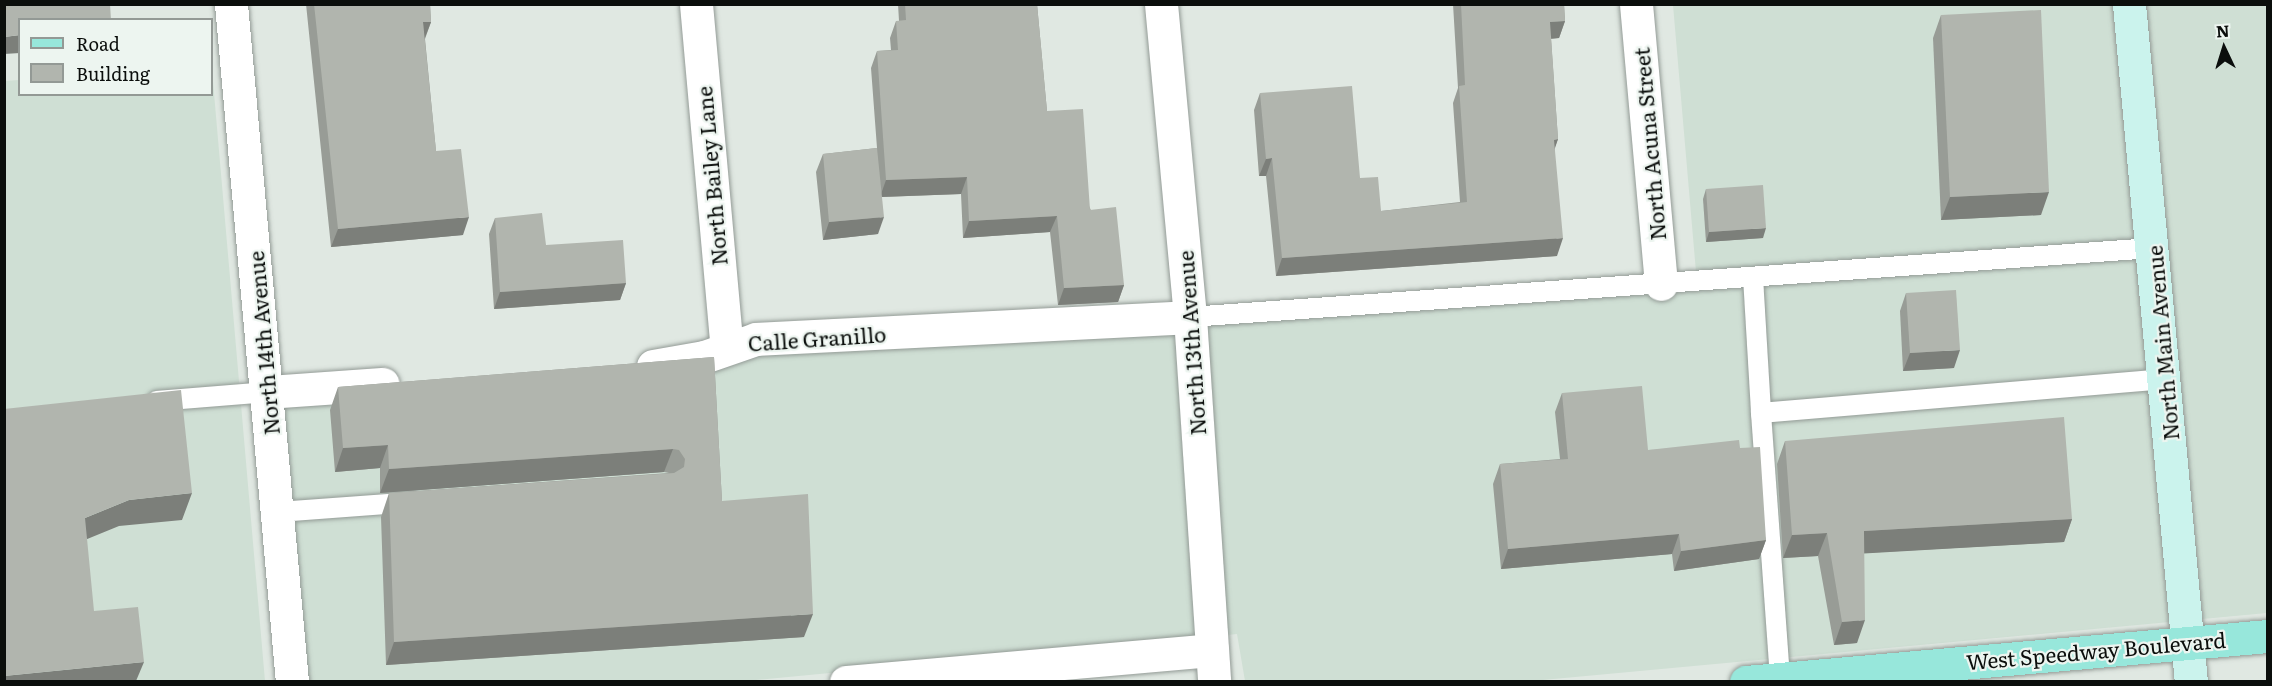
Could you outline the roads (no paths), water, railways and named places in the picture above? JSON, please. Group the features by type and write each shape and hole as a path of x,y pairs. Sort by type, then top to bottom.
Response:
{"main road":[{"name":"North Main Avenue","path":"2129,4 2191,681"},
{"name":"West Speedway Boulevard","path":"1746,681 2268,636"}],"street":[{"name":"North 14th Avenue","path":"231,4 268,392 292,681"},
{"name":"North Bailey Lane","path":"696,4 727,348"},
{"name":"North 13th Avenue","path":"1161,4 1190,317 1213,666"},
{"name":"North Acuna Street","path":"1636,4 1661,284"},
{"name":"Calle Granillo","path":"618,368 665,365 756,339 1190,317"},
{"path":"268,392 408,383"},
{"path":"846,681 1213,666"}],"lane":[{"path":"1190,317 2153,248"},
{"path":"1753,277 1780,678"},
{"path":"1761,413 2165,378"},
{"path":"142,402 268,392"},
{"path":"278,512 430,501"}]}
